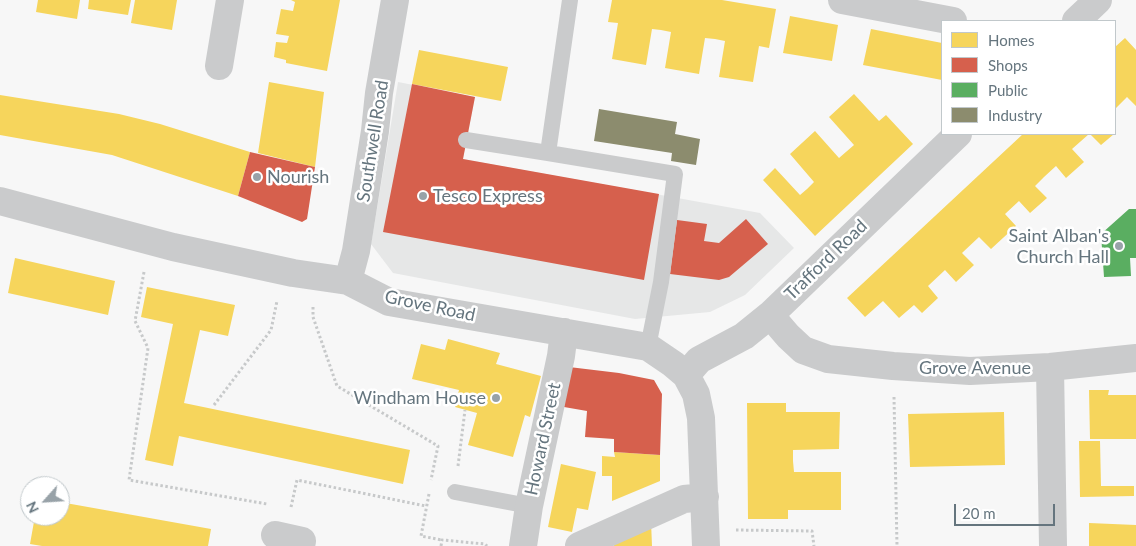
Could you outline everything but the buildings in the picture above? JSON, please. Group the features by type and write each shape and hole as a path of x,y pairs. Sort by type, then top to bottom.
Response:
{"street":[{"path":"219,66 230,0"},
{"name":"Southwell Road","path":"348,281 356,251 375,131 379,93 395,0"},
{"path":"842,0 948,20"},
{"path":"1077,20 1098,0"},
{"name":"Trafford Road","path":"686,375 699,360 744,336 770,315 957,135"},
{"name":"Grove Road","path":"0,201 150,242 284,272 348,281 389,302 648,347 674,364 686,375 696,394 701,418 706,538"},
{"name":"Grove Avenue","path":"770,315 788,336 804,350 828,359 893,366 970,371 1050,368 1053,546"},
{"name":"Howard Street","path":"523,546 529,506 561,356 564,332"},
{"path":"1050,368 1136,358"},
{"path":"579,546 684,499 705,497"},
{"path":"275,535 302,540 301,546"}],"lane":[{"path":"548,153 570,0"},
{"path":"466,140 675,174 661,282 648,347"},
{"path":"455,492 529,506"}],"path":[{"path":"150,242 135,322 148,348 129,480 272,505"},
{"path":"214,405 271,330 284,272"},
{"path":"315,276 313,317 336,386 438,446 421,536 485,544 487,546"},
{"path":"893,366 896,546"},
{"path":"455,492 465,410"},
{"path":"292,502 297,480 426,506"},
{"path":"282,506 291,508"},
{"path":"706,538 812,531 814,546"},
{"path":"441,546 442,540"}],"shaded area":[{"path":"398,82 475,97 463,159 760,213 794,248 745,295 710,312 635,319 393,273 371,244"}],"place":[{"name":"Nourish","path":"257,177"},
{"name":"Tesco Express","path":"423,196"},
{"name":"Saint Alban's Church Hall","path":"1119,246"},
{"name":"Windham House","path":"496,398"}]}
